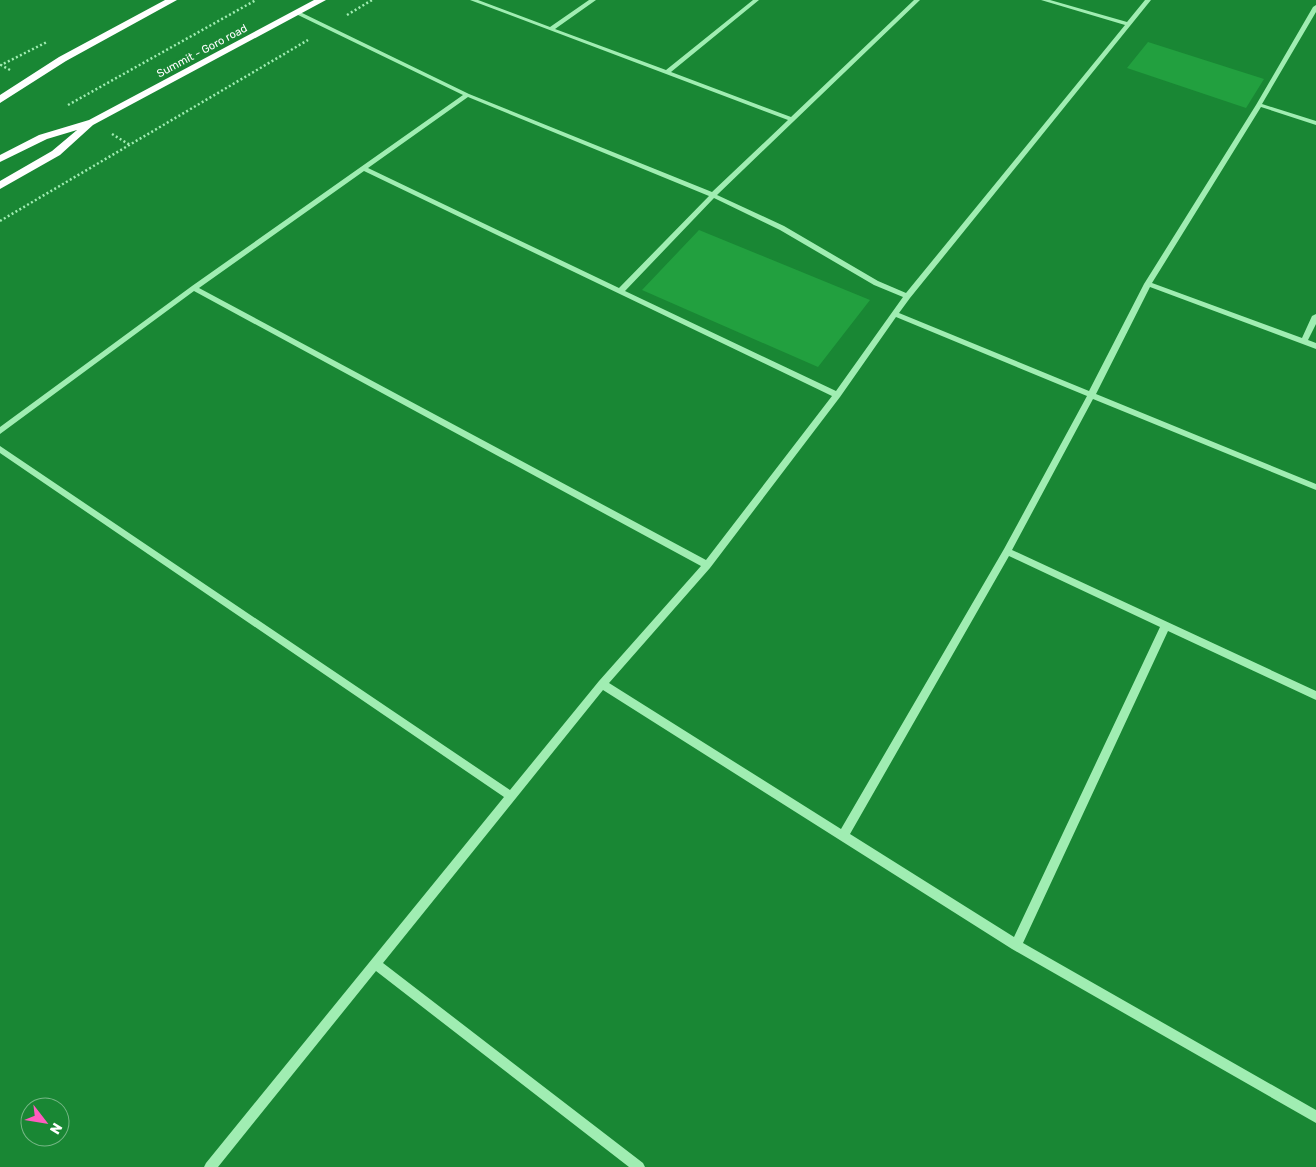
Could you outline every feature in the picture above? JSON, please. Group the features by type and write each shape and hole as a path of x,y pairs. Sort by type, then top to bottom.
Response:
{"highway":[{"path":"0,100 28,80 124,24 172,0"},
{"name":"Summit - Goro road","path":"93,122 321,0"},
{"path":"0,89 28,80"},
{"path":"0,158 43,137 93,122"},
{"path":"0,186 56,153 93,122"}],"street":[{"path":"472,0 791,119"},
{"path":"551,29 593,0"},
{"path":"668,72 756,0"},
{"path":"619,292 713,195 917,0"},
{"path":"1044,0 1128,24"},
{"path":"210,1167 602,684 707,565 837,395 907,296 1148,0"},
{"path":"843,836 1007,550 1092,393 1148,284 1260,105 1315,9"},
{"path":"298,13 467,95 713,195 782,228 876,283 907,296"},
{"path":"0,431 194,288 467,95"},
{"path":"1260,105 1316,123"},
{"path":"362,168 837,395"},
{"path":"1148,284 1316,346"},
{"path":"194,288 553,484 707,565"},
{"path":"894,314 1092,393 1316,487"},
{"path":"1304,342 1316,316"},
{"path":"0,449 510,796"},
{"path":"1007,550 1316,696"},
{"path":"1016,945 1166,625"},
{"path":"602,684 1016,945 1316,1117"},
{"path":"375,964 639,1167"}],"path":[{"path":"68,105 256,0"},
{"path":"0,222 372,0"}],"green space":[{"path":"1148,42 1264,79 1246,108 1127,68"},
{"path":"699,230 870,300 818,367 642,290"}]}
